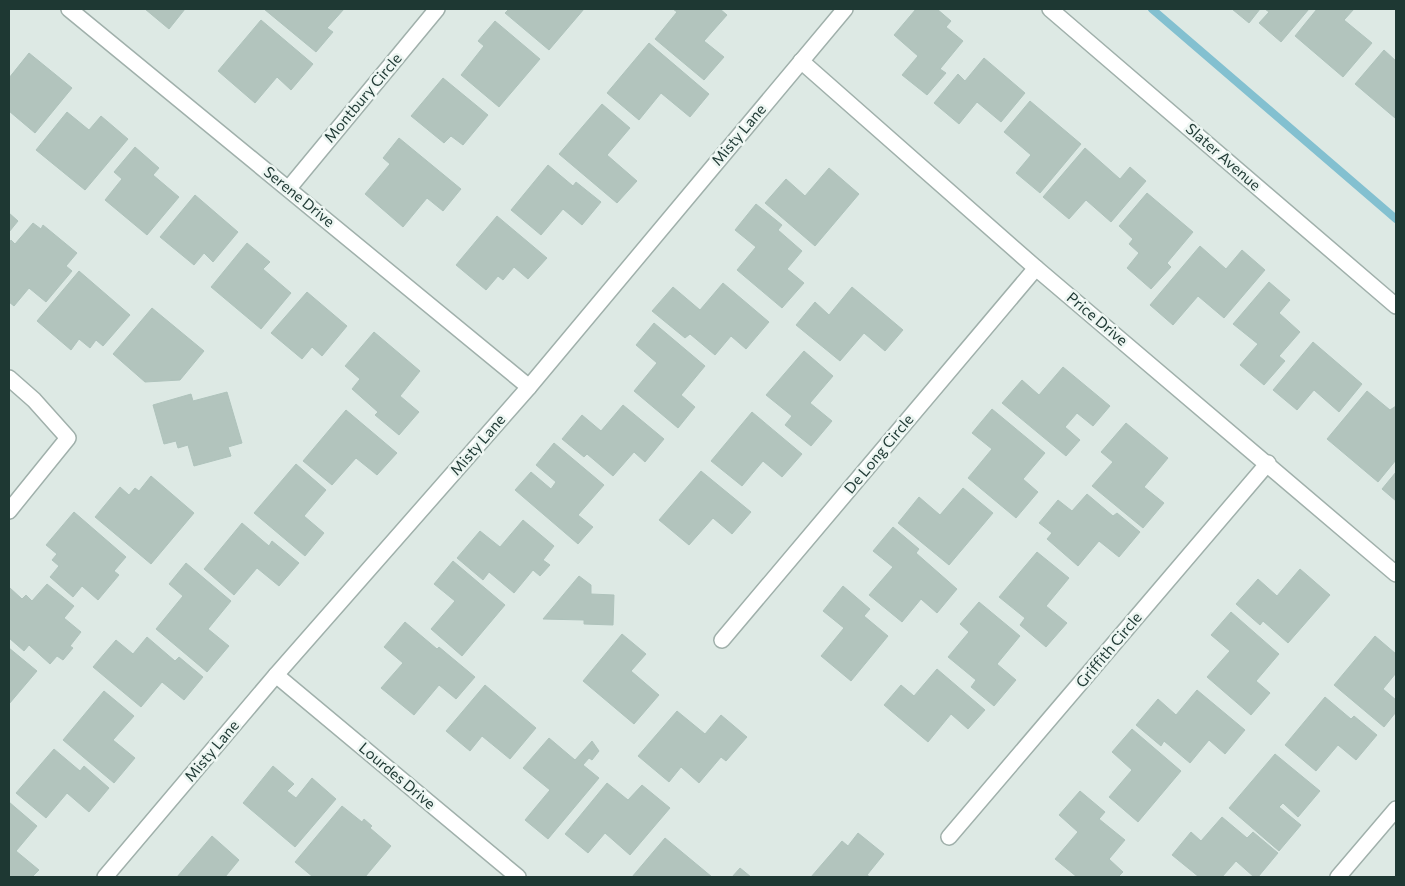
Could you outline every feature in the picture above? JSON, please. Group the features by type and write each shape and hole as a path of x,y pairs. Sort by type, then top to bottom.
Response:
{"street":[{"name":"Serene Drive","path":"69,9 529,387"},
{"name":"Montbury Circle","path":"288,188 437,9"},
{"name":"Misty Lane","path":"105,877 276,675 529,387 845,9"},
{"name":"Slater Avenue","path":"1050,9 1396,306"},
{"name":"Price Drive","path":"801,61 1036,268 1268,463 1396,574"},
{"name":"De Long Circle","path":"722,640 1036,268"},
{"path":"9,378 34,400 68,438 9,512"},
{"name":"Griffith Circle","path":"949,837 1268,463"},
{"name":"Lourdes Drive","path":"276,675 518,877"},
{"path":"1338,877 1396,809"}],"building":[{"path":"145,9 185,9 169,29"},
{"path":"264,9 344,9 327,28 333,32 316,52"},
{"path":"509,9 584,9 549,50 505,13"},
{"path":"673,9 720,9 727,15 704,41 724,57 704,80 655,39 677,12"},
{"path":"916,9 937,9 951,21 946,27 963,41 940,69 946,73 927,95 902,75 918,56 894,35"},
{"path":"1232,9 1260,9 1249,23"},
{"path":"1265,9 1309,9 1281,42 1259,23 1269,12"},
{"path":"1317,9 1354,9 1344,20 1372,43 1343,77 1295,36"},
{"path":"261,20 313,64 291,90 277,77 255,103 218,71"},
{"path":"495,21 540,59 499,107 461,75 484,46 478,41"},
{"path":"649,43 709,94 690,117 661,93 639,120 607,93"},
{"path":"1384,50 1396,61 1395,118 1355,84"},
{"path":"29,53 72,88 35,133 9,111 9,78"},
{"path":"984,58 1025,93 1001,122 977,102 959,124 934,103 958,74 965,81"},
{"path":"443,78 488,115 463,145 451,136 444,143 411,116"},
{"path":"1030,101 1081,144 1040,193 1016,173 1031,155 1004,132"},
{"path":"602,104 630,128 607,155 637,181 617,203 559,154"},
{"path":"67,112 89,130 101,116 128,139 85,190 36,150"},
{"path":"399,138 461,189 443,211 427,198 403,227 365,194 390,164 383,158"},
{"path":"135,147 159,168 153,175 179,197 147,235 105,200 122,179 114,172"},
{"path":"1085,148 1120,179 1130,167 1146,181 1111,222 1086,200 1069,219 1043,197"},
{"path":"548,165 573,186 576,182 601,202 582,225 563,209 541,235 511,210"},
{"path":"829,168 859,194 815,246 765,203 786,179 805,196"},
{"path":"1147,193 1193,232 1167,263 1171,267 1151,289 1127,268 1139,253 1129,244 1133,239 1119,226"},
{"path":"195,195 238,232 213,262 204,253 194,265 160,237"},
{"path":"756,204 782,225 778,230 802,251 787,269 804,283 782,308 737,270 756,247 735,230"},
{"path":"9,213 18,221 9,232"},
{"path":"497,216 547,258 528,279 514,267 503,280 498,276 486,290 456,265"},
{"path":"33,223 41,229 43,225 77,253 66,266 72,271 46,302 29,288 14,306 9,302 9,243 11,240 15,244"},
{"path":"247,243 270,262 263,269 291,293 261,329 211,287"},
{"path":"1200,246 1226,269 1242,250 1265,270 1224,318 1198,296 1173,325 1150,305"},
{"path":"79,271 130,315 103,346 96,340 90,348 79,339 71,350 37,321"},
{"path":"1269,282 1290,300 1279,313 1300,332 1279,356 1285,361 1264,385 1240,365 1258,344 1233,324"},
{"path":"723,283 769,322 746,349 731,336 715,355 690,334 685,338 652,311 673,287 700,310"},
{"path":"852,287 903,330 885,351 864,333 840,361 796,325 815,302 829,315"},
{"path":"307,292 347,326 322,356 312,347 302,359 271,333"},
{"path":"152,308 204,351 180,380 145,382 113,354"},
{"path":"654,323 705,366 681,395 695,407 678,428 634,391 657,363 636,345"},
{"path":"374,332 420,371 400,396 419,412 399,435 375,415 378,412 352,389 360,379 345,366"},
{"path":"1313,342 1362,384 1339,412 1314,390 1297,410 1273,390"},
{"path":"804,351 833,376 810,403 832,421 811,446 785,425 792,416 766,395"},
{"path":"1063,367 1110,406 1093,426 1077,413 1065,427 1080,440 1066,456 1002,403 1022,380 1039,395"},
{"path":"1367,391 1390,410 1396,406 1396,460 1378,482 1327,439"},
{"path":"227,392 242,443 228,447 231,456 194,466 188,445 178,448 176,441 164,444 153,405 191,394 193,401"},
{"path":"623,405 664,439 645,462 634,452 613,476 587,454 584,457 562,439 582,415 601,431"},
{"path":"992,409 1045,453 1023,479 1038,492 1016,518 968,478 992,449 972,433"},
{"path":"346,410 397,453 377,475 356,458 332,485 303,461"},
{"path":"752,412 802,454 782,477 763,461 742,486 711,461"},
{"path":"1126,423 1168,458 1144,487 1164,503 1143,528 1092,486 1113,462 1101,452"},
{"path":"554,443 604,485 578,515 593,527 578,544 515,490 531,472 551,489 556,482 536,465"},
{"path":"296,464 326,490 304,516 324,533 305,556 254,513"},
{"path":"701,471 751,512 732,534 713,518 689,545 659,520"},
{"path":"1396,472 1396,501 1382,489"},
{"path":"151,476 194,513 151,564 95,517 120,487 129,495 135,488 139,491"},
{"path":"963,488 993,513 949,565 898,523 919,497 940,515"},
{"path":"1087,494 1113,516 1117,513 1140,532 1119,557 1099,541 1078,566 1047,539 1052,533 1039,523 1058,500 1072,511"},
{"path":"74,512 126,557 114,571 119,575 98,600 82,586 73,597 50,577 59,566 52,560 57,554 46,545"},
{"path":"523,520 554,546 543,560 550,565 540,576 533,570 514,593 489,572 483,580 457,558 480,531 500,547"},
{"path":"242,523 269,546 272,541 299,563 279,586 257,568 234,595 204,569"},
{"path":"893,527 919,549 916,553 957,589 937,613 921,599 902,622 869,595 893,567 873,551"},
{"path":"1037,552 1069,578 1046,606 1067,623 1046,647 1020,625 1025,618 999,597"},
{"path":"453,561 505,605 462,656 431,629 455,601 434,584"},
{"path":"186,563 231,601 208,629 229,646 207,672 156,629 183,596 169,584"},
{"path":"1300,569 1330,595 1288,643 1263,621 1260,625 1236,604 1258,579 1277,596"},
{"path":"579,576 591,585 591,594 614,595 613,625 584,624 584,620 543,619"},
{"path":"47,584 74,606 64,618 81,632 70,646 73,648 63,660 57,656 50,664 29,645 24,651 9,638 10,588 22,599 26,595 32,601"},
{"path":"843,586 870,609 864,616 888,636 851,681 821,656 844,628 823,611"},
{"path":"979,602 1020,636 997,664 1016,680 994,706 971,687 976,680 948,657 969,632 960,624"},
{"path":"1231,612 1279,654 1256,681 1270,693 1251,715 1207,677 1230,651 1211,635"},
{"path":"405,622 475,677 456,699 439,685 414,715 381,688 403,663 384,647"},
{"path":"622,634 646,654 631,671 659,695 634,724 583,681"},
{"path":"1375,636 1396,654 1396,673 1383,689 1396,700 1396,712 1384,727 1334,685"},
{"path":"147,637 175,661 179,657 203,677 184,700 162,682 141,707 93,667 116,640 133,654"},
{"path":"9,648 37,671 9,704"},
{"path":"937,669 985,710 968,729 951,714 928,742 884,705 901,685 914,696"},
{"path":"485,685 536,728 510,759 482,736 470,751 446,731"},
{"path":"1197,690 1245,730 1225,754 1209,740 1190,763 1164,741 1161,746 1136,725 1158,699 1176,715"},
{"path":"104,691 134,716 113,740 135,758 114,783 63,740"},
{"path":"1325,697 1351,719 1354,716 1377,735 1356,760 1338,745 1316,771 1285,745"},
{"path":"677,711 705,734 721,715 747,737 726,761 721,757 699,783 681,767 669,782 638,756"},
{"path":"1132,729 1181,771 1138,822 1109,797 1132,770 1112,752"},
{"path":"549,738 575,760 592,741 599,751 592,760 589,758 583,765 599,778 548,839 525,820 550,790 523,768"},
{"path":"54,749 80,771 84,766 109,788 89,812 67,793 46,818 16,793"},
{"path":"1275,754 1320,791 1298,817 1283,803 1279,807 1301,825 1279,851 1229,808"},
{"path":"273,766 294,784 287,791 296,798 312,778 336,799 295,847 243,803"},
{"path":"607,783 628,800 642,785 670,808 630,855 605,833 588,853 565,834"},
{"path":"1080,791 1105,812 1099,819 1125,840 1109,859 1123,872 1118,877 1077,877 1055,859 1078,832 1059,815"},
{"path":"9,802 37,826 16,851 39,870 32,877 9,877"},
{"path":"342,806 362,822 364,819 372,826 370,828 391,846 365,877 313,877 295,862"},
{"path":"1222,817 1247,838 1253,832 1278,853 1258,877 1254,877 1236,861 1222,877 1199,877 1172,855 1191,832 1201,841"},
{"path":"858,833 884,854 867,875 870,877 811,877 842,841 848,846"},
{"path":"212,836 239,860 225,877 177,877"},
{"path":"665,838 712,877 632,877"},
{"path":"740,868 751,877 732,877"}],"waterway":[{"path":"1152,9 1396,219"}]}
